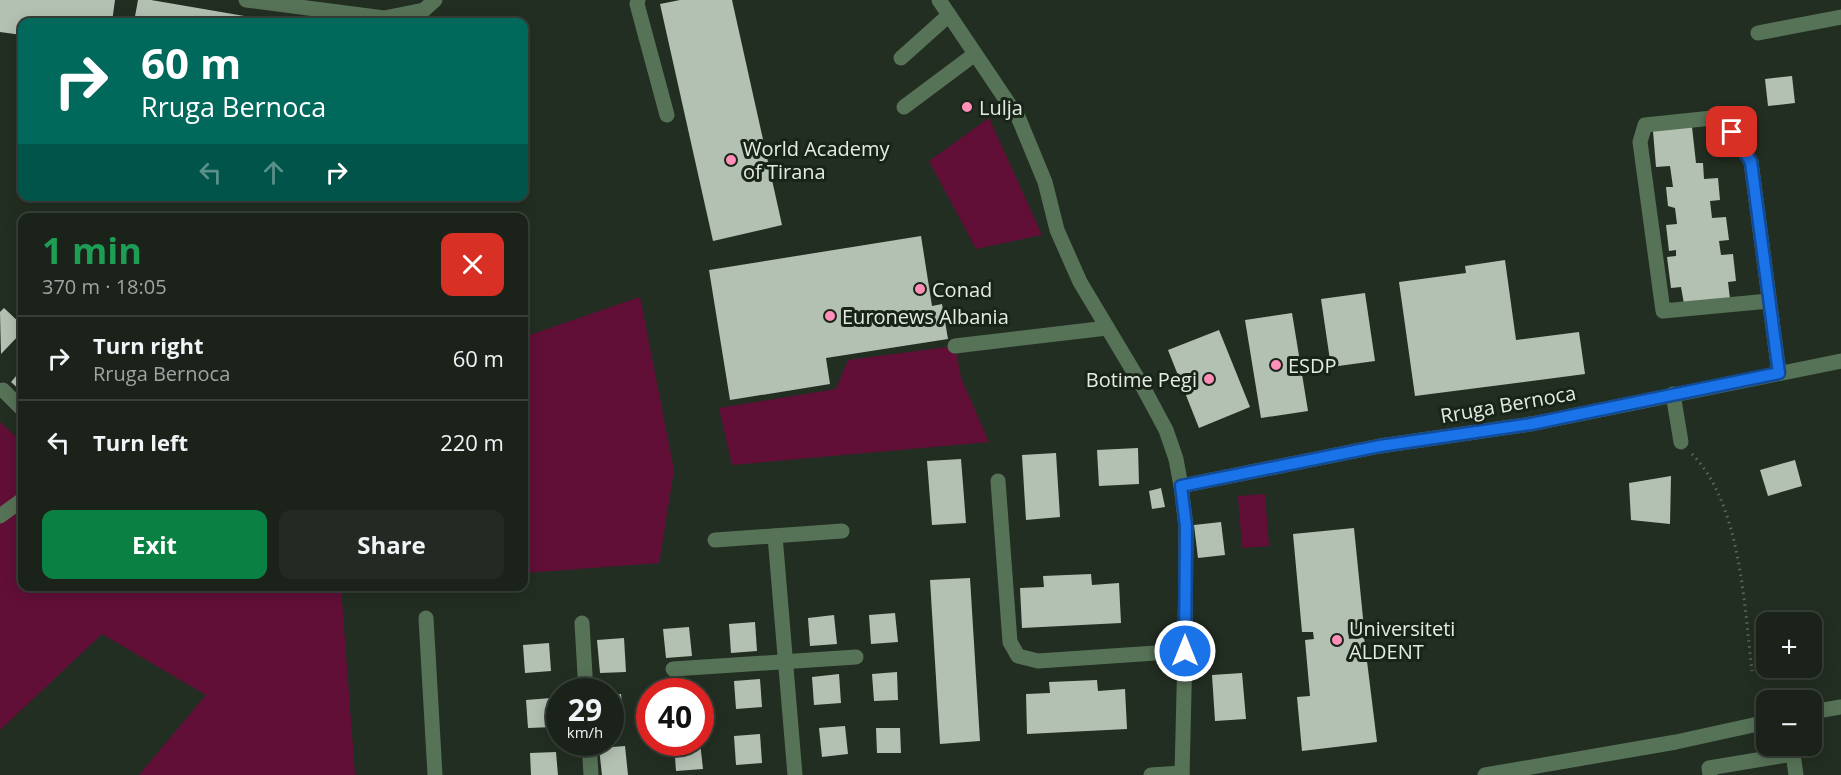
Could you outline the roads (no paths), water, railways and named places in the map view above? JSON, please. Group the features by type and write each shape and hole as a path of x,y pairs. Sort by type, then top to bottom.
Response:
{"street":[{"path":"246,0 384,18 424,10 435,0"},
{"path":"638,0 637,4 667,115"},
{"path":"939,0 1019,119 1045,182 1057,230 1080,282 1144,388 1166,430 1176,459 1186,526 1182,774 1151,775"},
{"path":"901,58 949,15"},
{"path":"1758,33 1841,17"},
{"path":"904,107 975,54"},
{"path":"1769,301 1663,311 1640,142 1645,125 1722,117 1751,162 1779,373"},
{"path":"955,346 1107,328"},
{"name":"Rruga Bernoca","path":"1181,486 1380,446 1531,424 1841,361"},
{"path":"3,390 18,405"},
{"path":"1673,394 1681,442"},
{"path":"998,481 1010,642 1018,656 1038,661 1185,651"},
{"path":"0,516 18,503"},
{"path":"715,540 842,531"},
{"path":"775,536 795,775"},
{"path":"426,618 435,775"},
{"path":"582,622 585,678"},
{"path":"672,669 856,657"},
{"path":"1822,710 1841,707"},
{"path":"1485,775 1676,742 1756,724"},
{"path":"1710,775 1709,768 1793,754 1796,775"},
{"path":"590,756 591,775"}],"place":[{"name":"Lulja","path":"967,107"},
{"name":"World Academy of Tirana","path":"731,160"},
{"name":"Conad","path":"920,289"},
{"name":"Euronews Albania","path":"830,316"},
{"name":"ESDP","path":"1276,365"},
{"name":"Botime Pegi","path":"1209,379"},
{"name":"Universiteti ALDENT","path":"1337,640"}]}
